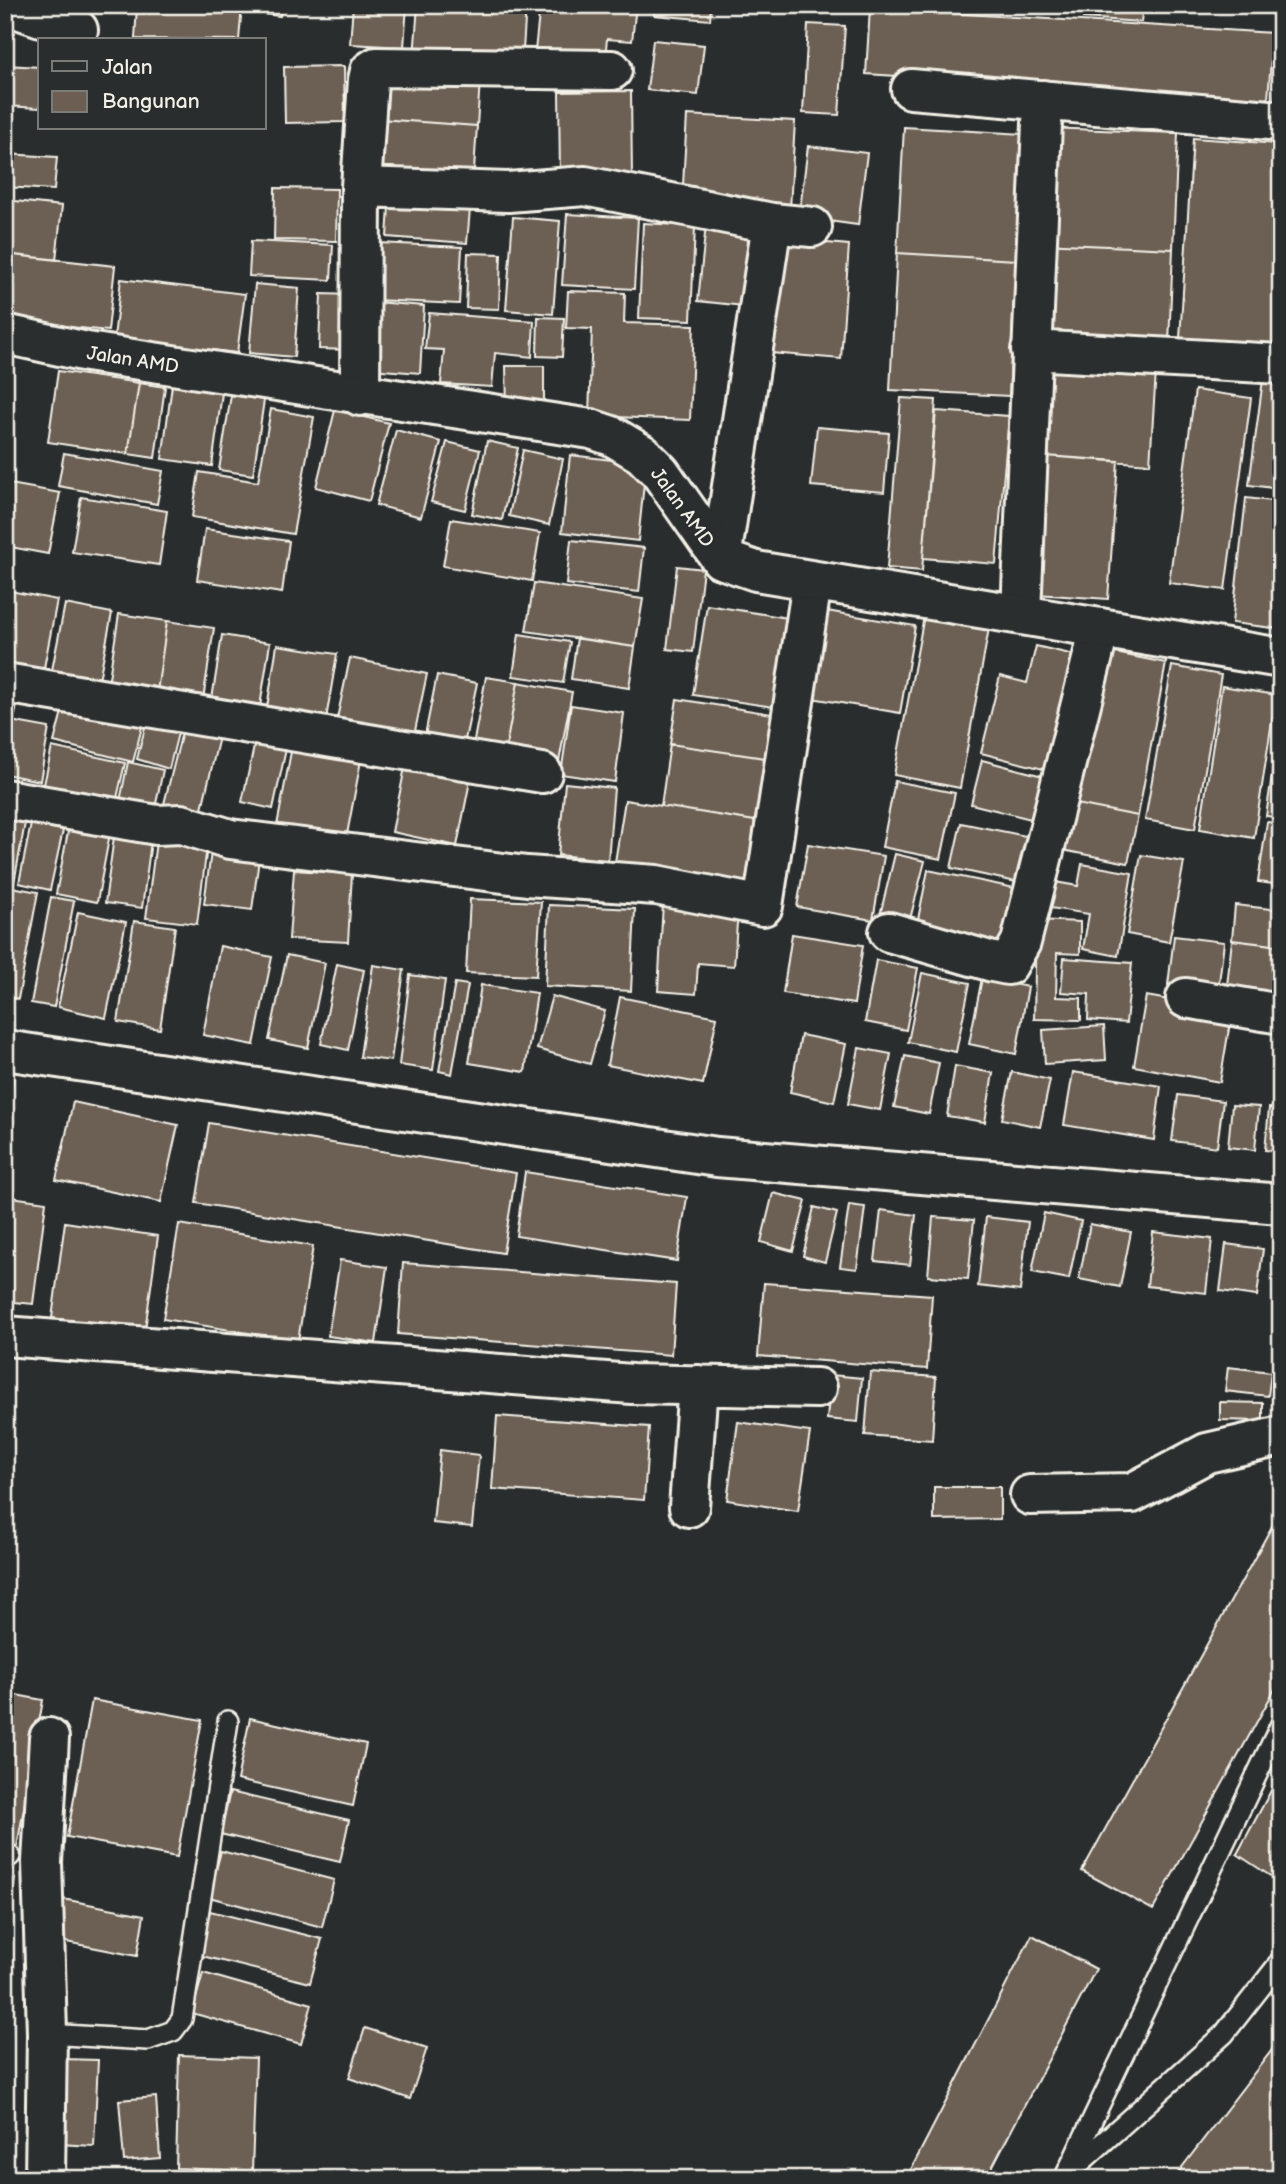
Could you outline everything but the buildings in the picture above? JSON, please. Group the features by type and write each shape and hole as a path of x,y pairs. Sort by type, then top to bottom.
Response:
{"street":[{"path":"7,5 78,30"},
{"path":"360,396 361,187 370,71 376,67 612,70"},
{"path":"911,89 1281,121"},
{"path":"1021,613 1043,100"},
{"path":"361,187 508,192 585,186 772,223 812,227"},
{"path":"721,559 772,223"},
{"name":"Jalan AMD","path":"5,334 87,352 360,396 591,429 612,436 642,454 660,472 721,559 756,571 1281,658"},
{"path":"1031,350 1281,364"},
{"path":"5,799 157,825 181,824 230,839 527,876 656,885 763,906 811,582"},
{"path":"889,932 993,962 1007,965 1013,960 1021,942 1100,628"},
{"path":"5,683 542,773"},
{"path":"1186,998 1281,1014"},
{"path":"5,1050 717,1157 1281,1203"},
{"path":"5,1336 632,1384 817,1388"},
{"path":"689,1507 698,1385"},
{"path":"1030,1495 1132,1493 1207,1453 1281,1436"},
{"path":"45,2179 47,2034 41,1862 49,1738"}],"lane":[{"path":"47,2034 148,2040 173,2031 182,2019 228,1721"},
{"path":"1064,2178 1281,1724"},
{"path":"1064,2178 1224,2034 1281,1961"}]}
